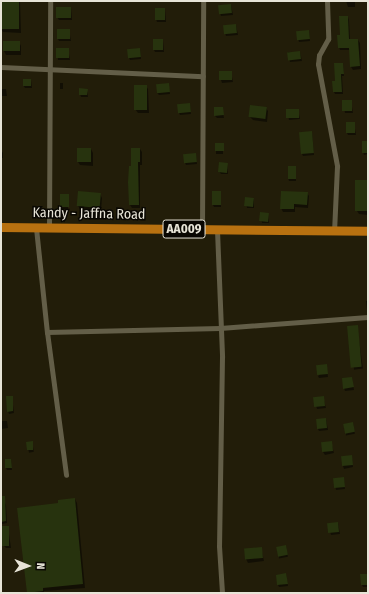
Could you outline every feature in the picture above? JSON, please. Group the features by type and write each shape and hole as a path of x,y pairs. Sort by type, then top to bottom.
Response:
{"highway":[{"name":"Kandy - Jaffna Road","path":"1,227 368,231"}],"street":[{"path":"49,228 50,1"},
{"path":"202,230 203,1"},
{"path":"327,1 328,39 319,55 318,64 337,166 334,231"},
{"path":"1,67 202,76"},
{"path":"36,228 47,332 66,475"},
{"path":"217,230 222,357 218,546 222,593"},
{"path":"47,332 220,328 368,317"}],"building":[{"path":"1,1 19,1 19,29 1,29"},
{"path":"231,4 232,13 219,14 218,5"},
{"path":"56,7 71,7 71,18 56,18"},
{"path":"155,8 165,8 165,20 155,20"},
{"path":"339,16 348,16 349,39 358,39 360,66 350,67 349,48 338,48 337,35 340,35"},
{"path":"236,24 237,33 224,34 223,25"},
{"path":"57,29 70,29 70,39 57,39"},
{"path":"309,30 310,39 297,40 296,31"},
{"path":"153,39 163,39 163,50 153,50"},
{"path":"3,41 20,41 20,51 3,51"},
{"path":"56,48 69,48 69,58 56,58"},
{"path":"140,48 141,57 128,58 127,49"},
{"path":"300,51 301,59 288,61 287,53"},
{"path":"334,63 343,63 344,74 341,74 342,92 333,92 332,81 335,81"},
{"path":"219,71 232,71 232,80 219,80"},
{"path":"23,79 31,79 31,86 23,86"},
{"path":"169,83 170,92 157,93 156,84"},
{"path":"134,85 147,85 147,110 134,110"},
{"path":"79,88 88,89 87,95 79,95"},
{"path":"342,100 352,100 352,111 342,111"},
{"path":"190,103 191,112 178,113 177,104"},
{"path":"250,105 267,107 265,119 249,117"},
{"path":"214,107 223,107 224,115 214,116"},
{"path":"286,109 299,109 299,118 286,118"},
{"path":"346,122 355,122 355,133 346,133"},
{"path":"312,131 314,153 301,154 299,132"},
{"path":"362,141 368,141 368,153 362,153"},
{"path":"215,143 224,143 224,151 215,151"},
{"path":"77,148 91,148 91,162 77,162"},
{"path":"131,148 140,148 140,162 138,162 139,205 129,205 128,182 129,166 131,166"},
{"path":"196,153 197,162 184,163 183,154"},
{"path":"219,162 228,163 227,173 218,172"},
{"path":"288,166 296,166 296,179 288,179"},
{"path":"355,180 368,180 368,211 355,211"},
{"path":"78,191 101,193 100,208 77,206"},
{"path":"212,191 221,191 221,205 212,205"},
{"path":"281,191 308,192 307,205 294,204 294,209 280,209"},
{"path":"60,194 69,194 69,207 60,207"},
{"path":"245,197 254,198 253,207 244,206"},
{"path":"260,212 269,213 268,222 259,221"},
{"path":"358,325 362,367 351,368 347,326"},
{"path":"327,364 328,374 317,375 316,365"},
{"path":"352,377 354,387 343,389 342,378"},
{"path":"6,396 13,396 13,411 7,412"},
{"path":"324,396 325,406 314,407 313,397"},
{"path":"326,418 327,428 317,429 316,419"},
{"path":"353,422 355,432 345,434 343,424"},
{"path":"33,441 33,450 27,450 26,442"},
{"path":"332,441 333,451 322,452 321,442"},
{"path":"352,455 353,465 342,466 341,456"},
{"path":"5,459 11,459 12,468 5,468"},
{"path":"344,477 345,487 334,488 333,478"},
{"path":"1,496 5,496 6,521 1,522"},
{"path":"75,498 83,584 43,588 43,591 27,593 17,508 58,503 58,500"},
{"path":"338,522 339,532 328,533 327,523"},
{"path":"2,526 9,526 9,546 2,546"},
{"path":"286,545 288,555 278,557 276,547"},
{"path":"262,547 263,558 245,560 244,549"},
{"path":"286,573 288,584 277,585 276,575"},
{"path":"360,574 367,574 367,585 361,585"}]}
